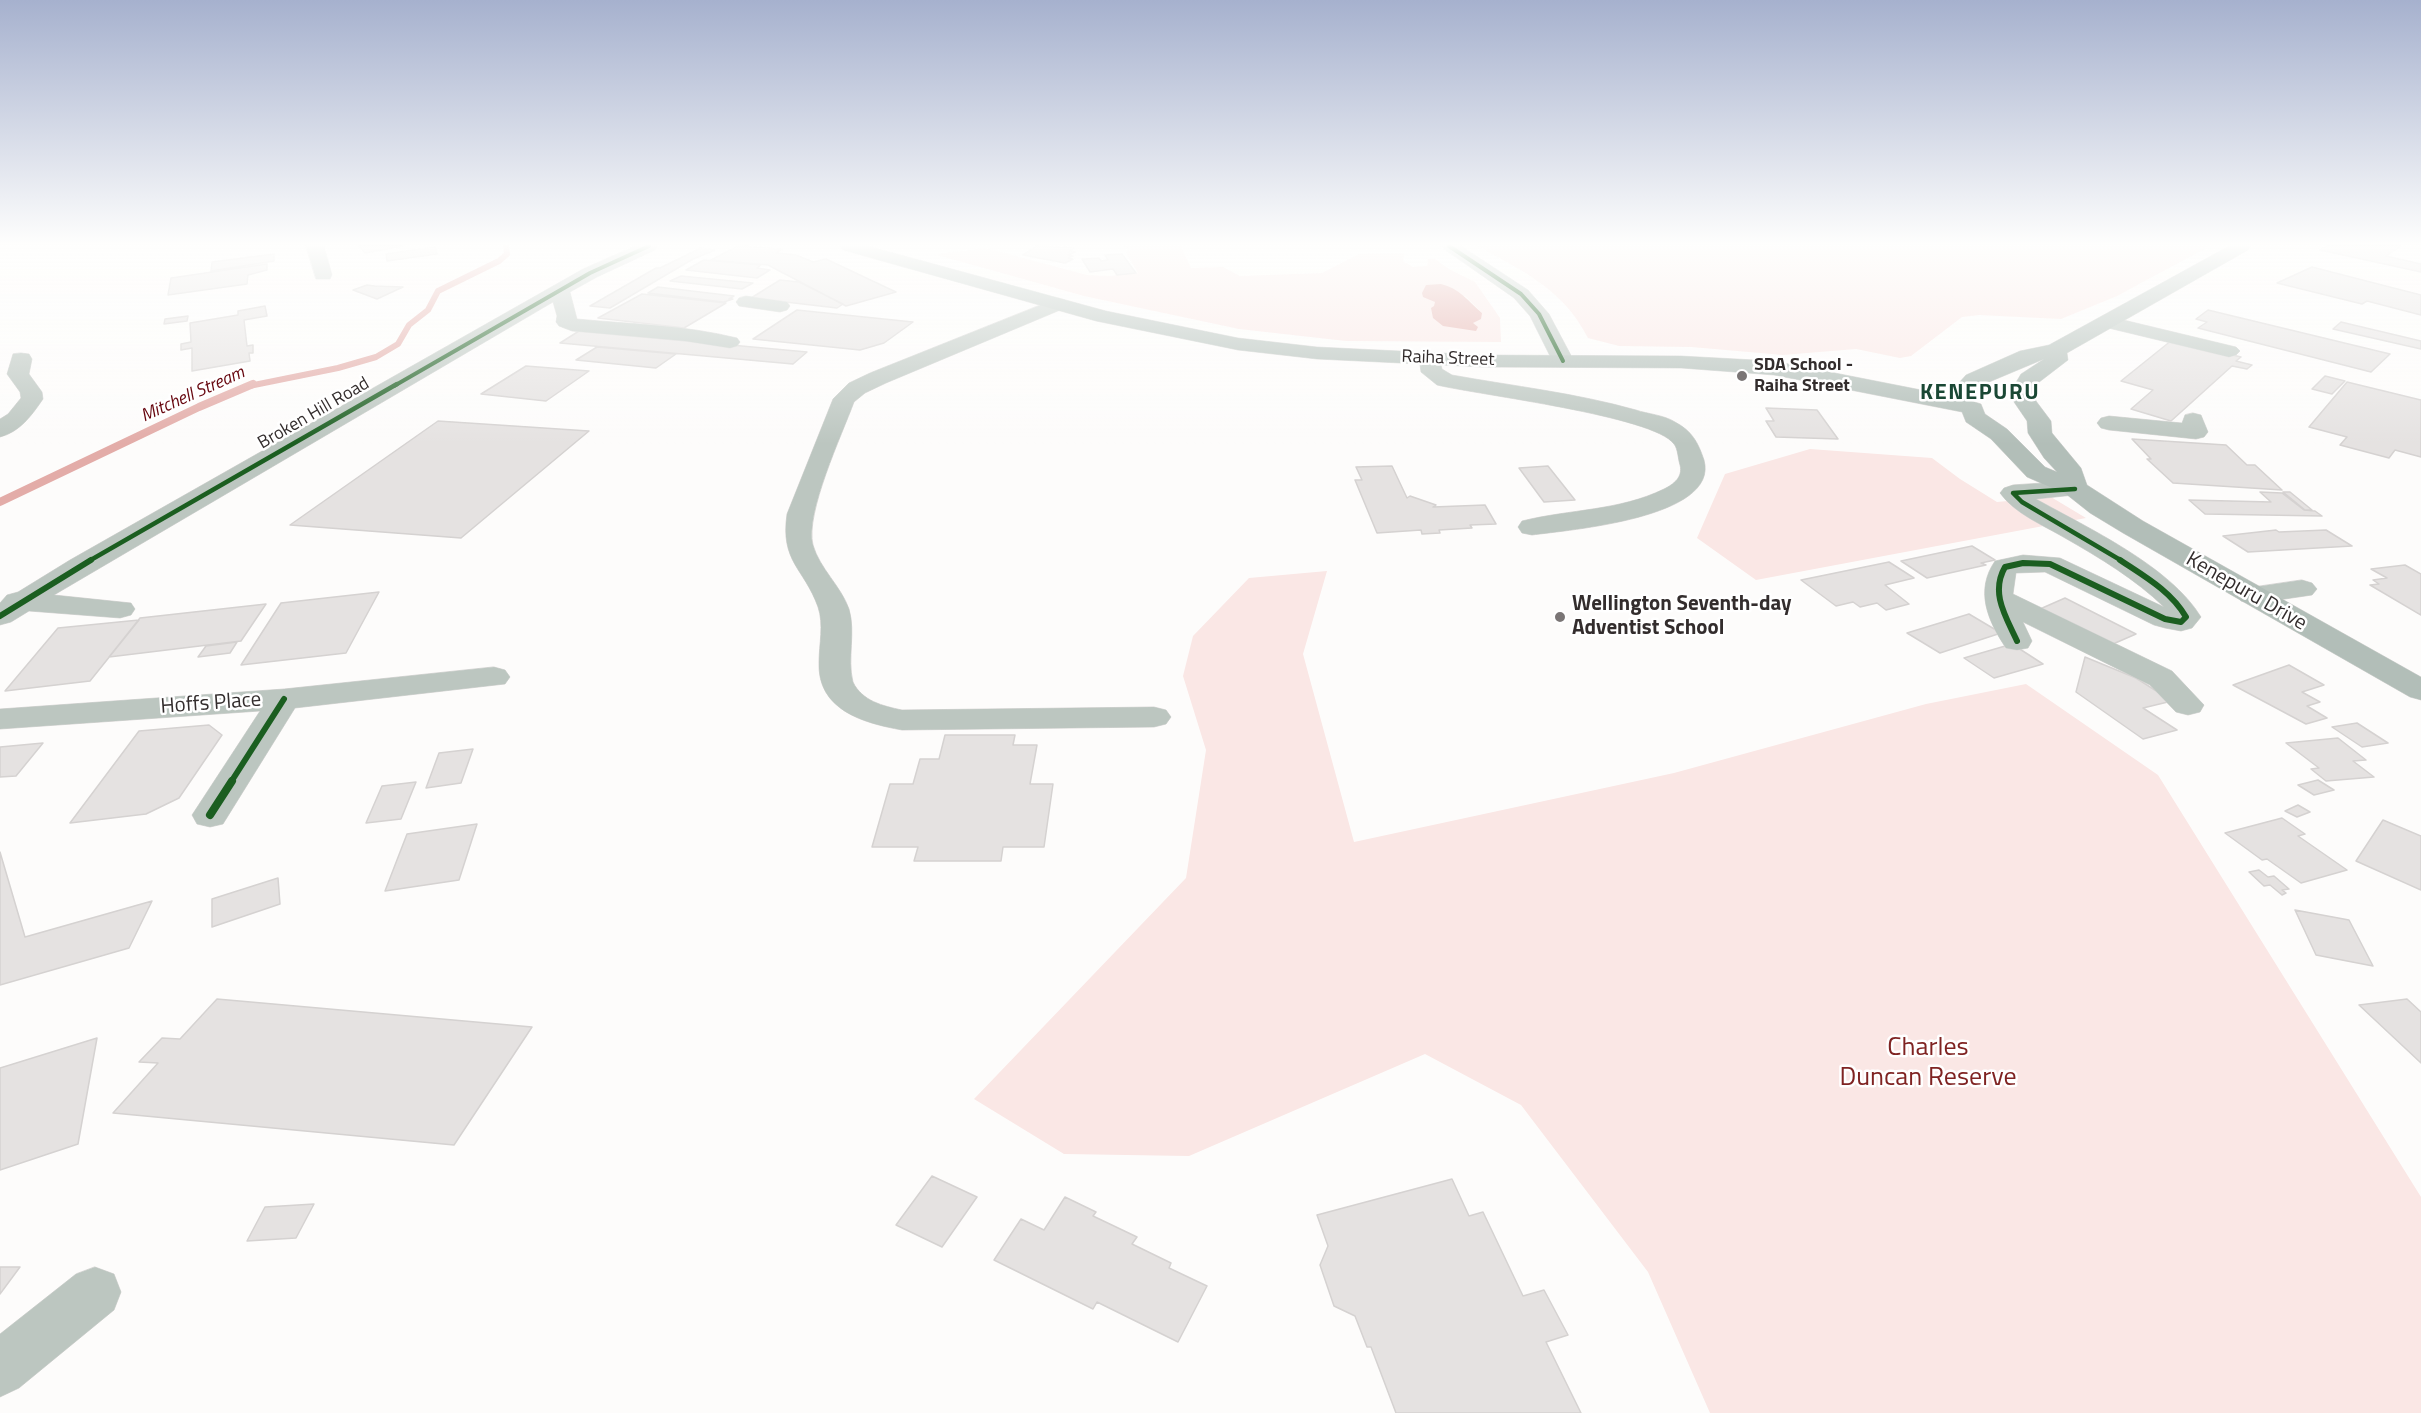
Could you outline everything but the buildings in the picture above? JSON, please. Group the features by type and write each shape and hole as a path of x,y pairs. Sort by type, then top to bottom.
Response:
{"main road":[{"name":"Raiha Street","path":"1089,312 1159,330 1238,344 1317,353 1430,358 1706,363 1807,373 1833,381 1966,396"},
{"path":"2056,350 2057,360 2029,379 2023,389 2024,410 2009,414 1966,396 1974,380 2028,356 2056,350 2125,312"},
{"name":"Kenepuru Drive","path":"1966,396 1974,417 1999,434 2036,472 2075,489 2107,512 2421,690"},
{"name":"Kenepuru Drive","path":"2025,404 2039,421 2040,433 2052,453 2068,468 2075,489"}],"street":[{"name":"Broken Hill Road","path":"8,606 522,312"},
{"path":"566,312 566,322 572,325 685,335 730,342"},
{"path":"1039,312 879,378 857,388 844,399 796,530 807,567 829,597 835,612 838,633 835,674 841,690 852,703 873,715 902,720 1154,717"},
{"path":"1537,312 1563,361"},
{"path":"2107,322 2229,351"},
{"path":"1430,358 1432,372 1445,380 1613,411 1666,426 1686,441 1694,471 1690,482 1675,494 1625,513 1532,527"},
{"path":"0,430 16,419 32,399 31,392 18,374 21,359"},
{"path":"2109,423 2196,432 2193,420"},
{"path":"2017,641 1998,598 1998,576 2005,567 2023,563 2050,564 2165,619 2181,622 2186,617 2185,610 2162,590 2102,548 2022,502 2013,493 2075,489"},
{"path":"2251,595 2302,589"},
{"path":"1998,598 2161,678 2188,705"},
{"path":"8,606 120,609"},
{"name":"Hoffs Place","path":"0,719 284,699 494,677"},
{"path":"210,815 284,699"},
{"path":"0,1369 95,1292"}],"green space":[{"path":"1159,312 1448,312 1473,323 1481,312 1496,312 1500,318 1501,342 1346,341 1239,329"},
{"path":"1571,312 2078,312 2061,319 1979,315 1962,317 1911,356 1900,358 1856,349 1783,355 1691,347 1619,346 1588,338"},
{"path":"1810,449 1932,458 1997,502 2051,497 2086,518 1756,580 1697,538 1725,474"},
{"name":"Charles Duncan Reserve","path":"1327,571 1303,654 1354,842 1674,773 1926,704 2026,684 2158,775 2421,1197 2421,1413 1710,1413 1648,1272 1521,1105 1425,1054 1189,1156 1064,1154 974,1099 1186,878 1206,750 1183,676 1193,636 1249,578"}],"shaded area":[{"path":"1432,312 1482,313 1481,319 1473,323 1478,327 1476,331 1443,326 1433,318"}],"waterway":[{"name":"Mitchell Stream","path":"249,386 338,368 376,357 398,344 409,325 426,312"},
{"name":"Mitchell Stream","path":"0,502 199,407 253,384"}],"cycle path":[{"path":"0,616 80,566 522,312"},
{"path":"1537,312 1563,361"},
{"path":"2017,641 2000,604 1998,585 2005,567 2023,563 2050,564 2165,619 2181,622 2186,617 2179,605 2140,573 2086,538 2022,502 2013,493 2075,489"},
{"path":"210,815 284,699"}],"place":[{"name":"SDA School - Raiha Street","path":"1742,376"},
{"name":"Wellington Seventh-day Adventist School","path":"1560,617"}],"district":[{"name":"KENEPURU","path":"1980,394"}]}
